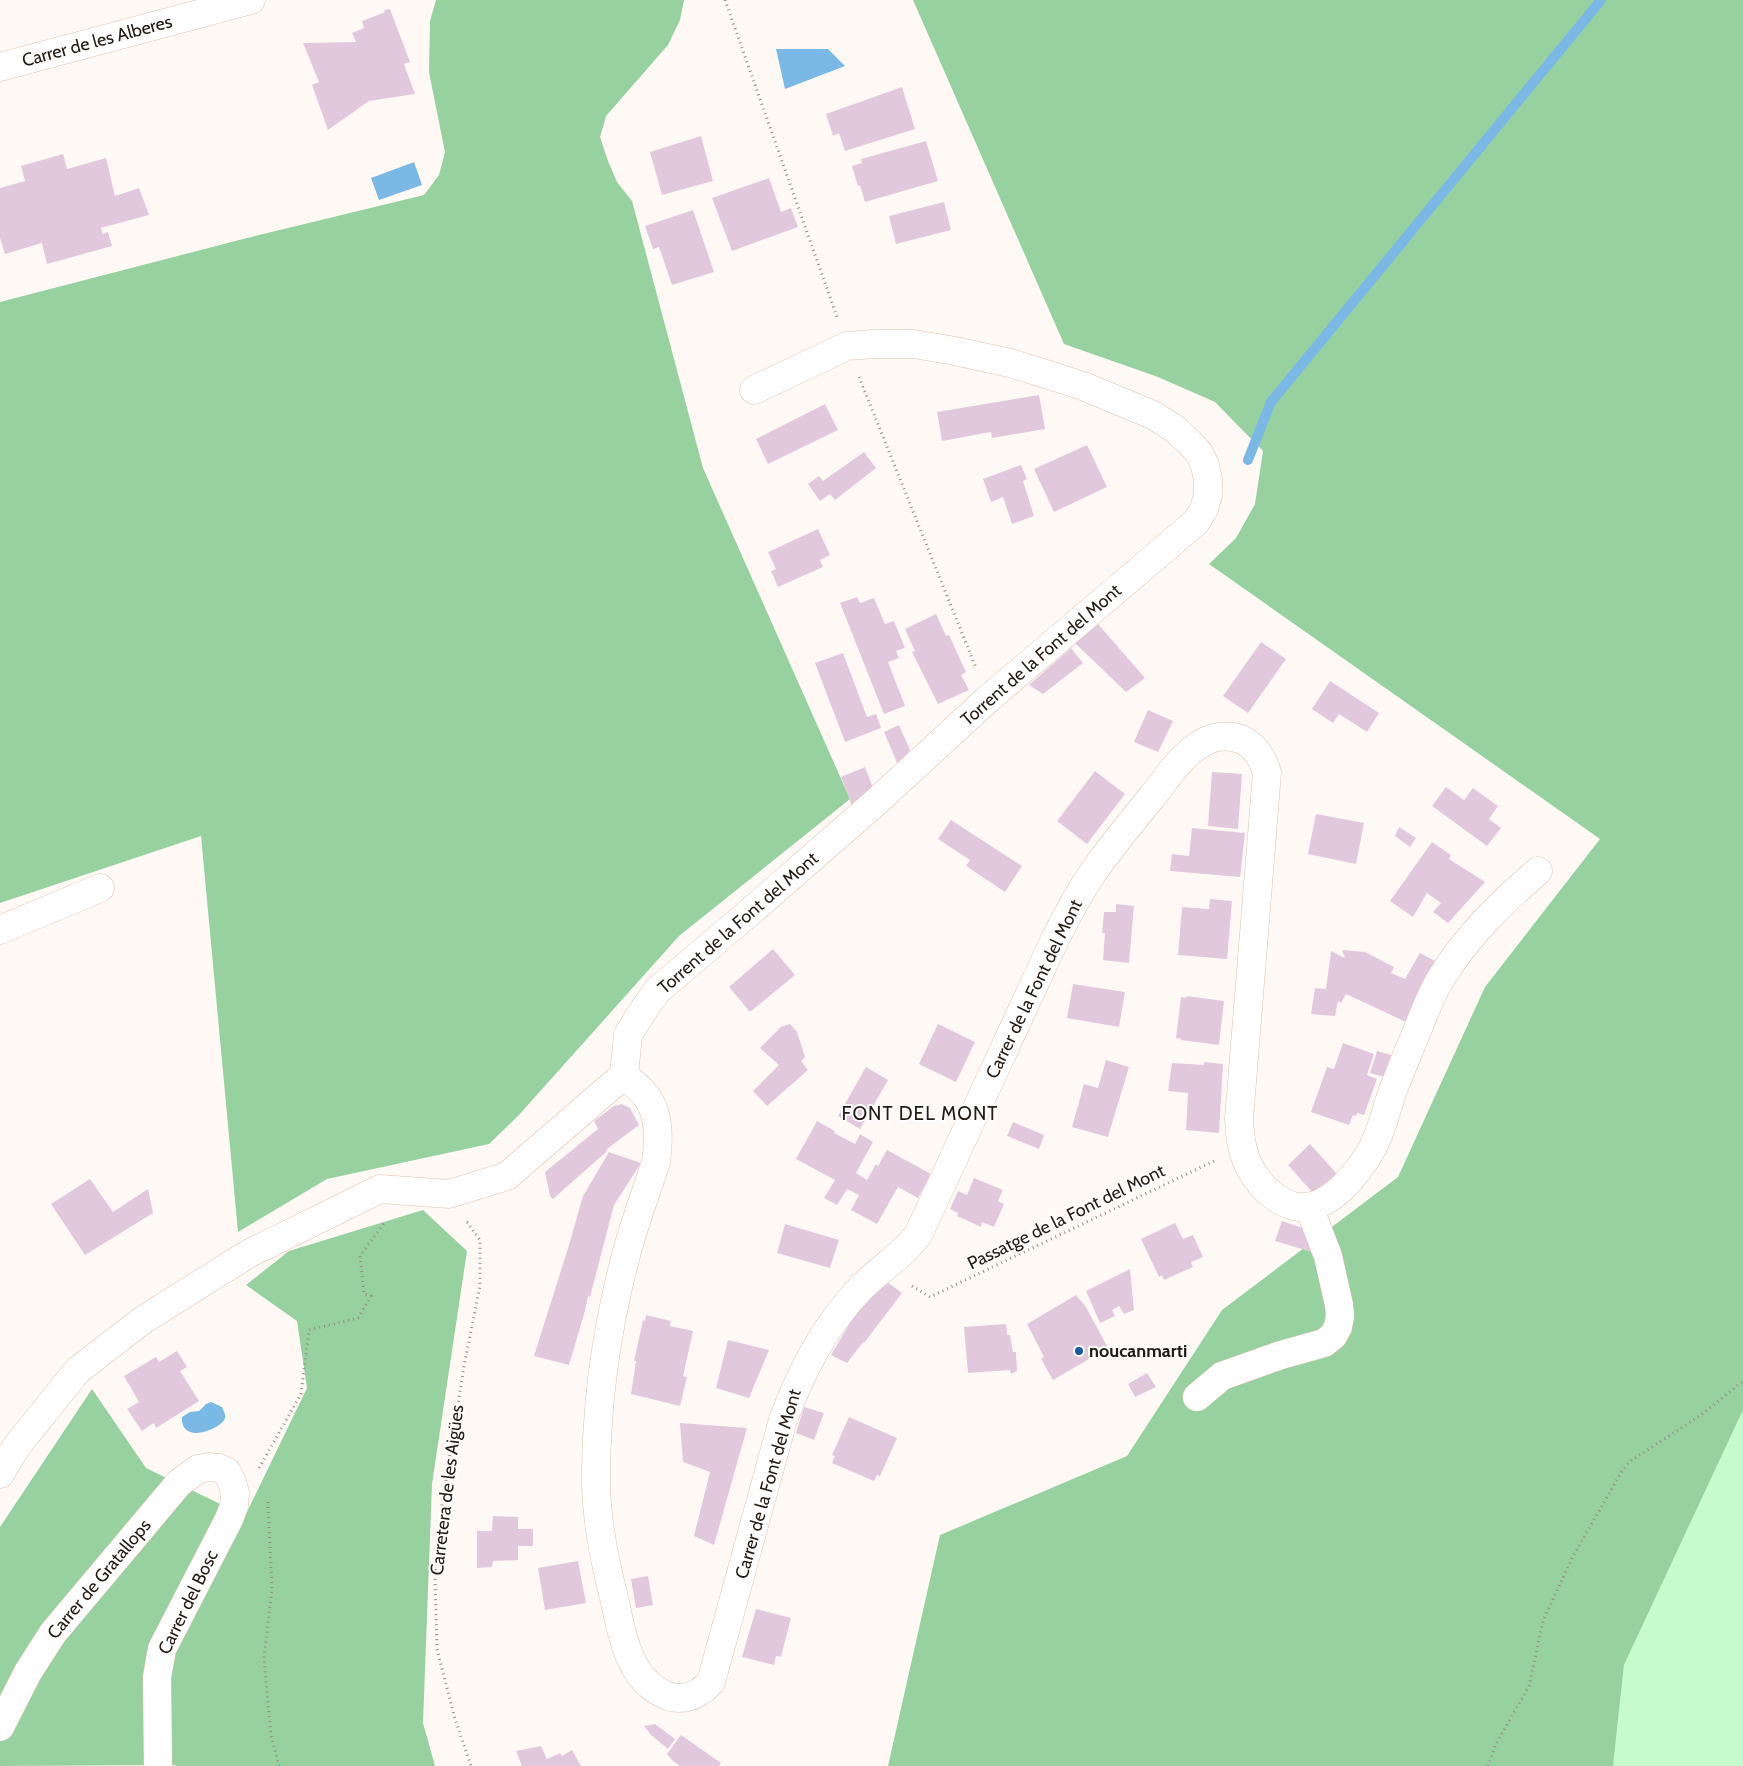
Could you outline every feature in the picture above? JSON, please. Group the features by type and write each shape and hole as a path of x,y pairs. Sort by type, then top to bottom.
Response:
{"street":[{"name":"Carrer de les Alberes","path":"0,67 251,0"},
{"name":"Torrent de la Font del Mont","path":"624,1075 628,1035 658,990 751,912 876,802 988,699 1196,522 1204,509 1208,494 1208,480 1202,459 1190,443 1175,429 1153,415 1083,386 1010,363 914,344 847,346 754,390"},
{"name":"Carrer de la Font del Mont","path":"624,1075 646,1096 653,1108 658,1148 656,1162 626,1254 612,1313 600,1409 596,1481 602,1539 624,1645 644,1680 662,1694 675,1698 686,1698 696,1694 711,1682 783,1420 795,1387 811,1355 834,1320 852,1298 908,1247 919,1232 1056,937 1077,897 1098,865 1180,761 1197,746 1218,736 1230,736 1241,739 1250,745 1258,752 1264,762 1266,772 1239,1119 1242,1149 1254,1175 1264,1187 1287,1204 1309,1207"},
{"path":"1197,1396 1222,1376 1281,1354 1324,1343 1333,1336 1338,1327 1339,1305 1328,1256 1309,1207 1319,1204 1340,1191 1364,1162 1374,1144 1428,1003 1454,958 1492,912 1538,871"},
{"path":"0,930 100,888"},
{"path":"0,1474 16,1447 78,1370 143,1320 248,1254 380,1189 449,1194 507,1176 624,1075"},
{"name":"Carrer de Gratallops","path":"0,1726 28,1672 53,1633 179,1483 198,1469 219,1468 227,1472"},
{"name":"Carrer del Bosc","path":"158,1766 156,1691 159,1662 168,1637 230,1519 235,1493 227,1472"}],"path":[{"name":"Passatge de la Font del Mont","path":"930,1297 1214,1161"},
{"path":"227,1472 258,1471 301,1394 309,1330 358,1318 371,1296 364,1294 360,1256 387,1219"},
{"name":"Carretera de les Aigües","path":"471,1766 455,1719 437,1649 435,1577 442,1505 464,1366 480,1286 480,1240"},
{"path":"1488,1766 1496,1744 1529,1686 1543,1621 1572,1558 1622,1471 1629,1462 1701,1415 1743,1381"},
{"path":"268,1495 272,1589 264,1659 272,1734 279,1766"}],"green space":[{"path":"436,0 684,0 680,20 668,45 606,116 600,137 617,182 632,201 703,468 850,799 679,936 518,1116 489,1144 327,1179 238,1232 201,836 0,903 0,302 247,238 424,195 439,175 445,152 429,72 430,21"},
{"path":"913,0 1743,0 1743,1410 1624,1665 1613,1766 888,1766 940,1535 1127,1456 1222,1310 1398,1177 1485,987 1600,839 1209,564 1236,538 1255,504 1263,451 1215,402 1158,377 1064,344"},
{"path":"423,1210 467,1251 432,1484 423,1723 435,1766 0,1766 0,1527 92,1389 146,1468 245,1516 307,1388 297,1321 246,1285 289,1251"},
{"path":"1743,1410 1743,1766 1613,1766 1624,1665"}],"water":[{"path":"776,49 828,49 845,66 785,89"},
{"path":"414,162 422,185 379,200 371,178"},
{"path":"211,1402 222,1407 225,1418 222,1423 201,1432 187,1431 183,1426 182,1417 190,1412 199,1411"}],"building":[{"path":"390,9 410,62 404,64 415,94 369,101 328,130 312,85 319,82 303,43 356,42 352,33 364,28 362,21"},
{"path":"902,87 915,129 845,151 839,133 833,136 826,114"},
{"path":"701,136 713,181 662,195 650,152"},
{"path":"926,141 938,181 865,202 852,166 862,163 861,159"},
{"path":"63,154 67,169 106,158 115,196 139,188 149,215 101,228 103,234 108,232 112,246 47,264 42,243 5,254 0,238 0,188 25,181 21,166"},
{"path":"769,178 781,212 791,208 798,227 732,251 712,198"},
{"path":"944,202 951,230 896,244 889,216"},
{"path":"693,210 714,272 672,285 659,247 653,249 645,226"},
{"path":"1039,395 1045,429 992,438 991,432 942,441 937,412"},
{"path":"825,404 838,430 768,464 756,439"},
{"path":"1087,445 1107,487 1054,512 1034,469"},
{"path":"864,452 876,468 835,500 830,494 820,501 808,484 819,476 823,481"},
{"path":"1021,465 1027,479 1023,481 1034,516 1012,524 1003,497 991,502 983,479"},
{"path":"818,529 830,555 820,560 823,567 778,587 771,571 776,569 768,552"},
{"path":"857,597 860,603 874,598 885,624 894,621 905,648 896,651 899,658 888,662 905,706 884,714 840,603"},
{"path":"936,614 946,636 949,635 966,672 961,675 969,690 938,704 912,652 915,651 905,629"},
{"path":"1098,624 1145,678 1126,692 1075,643"},
{"path":"1261,642 1286,659 1248,713 1223,696"},
{"path":"1071,648 1083,663 1043,694 1029,685"},
{"path":"843,653 867,717 876,714 881,728 845,742 815,663"},
{"path":"1330,681 1379,713 1367,732 1339,714 1333,723 1312,709"},
{"path":"1148,710 1173,721 1158,752 1134,742"},
{"path":"899,725 910,750 898,765 884,732"},
{"path":"865,767 873,788 852,806 841,777"},
{"path":"1095,771 1125,794 1087,844 1057,821"},
{"path":"1212,772 1242,774 1238,829 1208,826"},
{"path":"1446,787 1464,800 1473,788 1498,806 1489,819 1501,828 1487,846 1432,806"},
{"path":"1316,814 1364,823 1356,864 1308,854"},
{"path":"951,820 1022,866 1005,892 966,866 970,860 938,839"},
{"path":"1399,827 1416,838 1410,847 1395,836"},
{"path":"1192,828 1245,833 1240,877 1170,871 1172,854 1189,856"},
{"path":"1432,842 1451,855 1449,859 1485,882 1448,923 1433,912 1441,903 1427,893 1413,917 1390,901"},
{"path":"1210,899 1232,901 1227,959 1178,955 1182,907 1209,909"},
{"path":"1116,904 1134,906 1129,963 1103,960 1105,933 1102,933 1104,912 1116,912"},
{"path":"773,949 795,975 750,1012 729,987"},
{"path":"1342,950 1365,952 1394,967 1391,973 1405,979 1420,953 1435,961 1406,1022 1346,994 1341,1003 1338,1001 1335,1016 1311,1014 1315,988 1326,989 1331,951 1345,958"},
{"path":"1073,984 1125,992 1119,1027 1067,1018"},
{"path":"1187,996 1224,1001 1219,1045 1176,1038 1181,997 1186,998"},
{"path":"790,1024 797,1032 805,1057 801,1061 808,1070 767,1106 753,1091 779,1065 760,1048 781,1027"},
{"path":"938,1024 975,1042 956,1082 919,1064"},
{"path":"1343,1043 1374,1054 1367,1075 1377,1079 1364,1115 1357,1113 1356,1116 1353,1115 1349,1125 1311,1112 1327,1067 1334,1069"},
{"path":"1377,1051 1391,1055 1384,1077 1370,1073"},
{"path":"1106,1060 1129,1067 1108,1137 1072,1127 1084,1084 1098,1088"},
{"path":"1204,1062 1223,1064 1219,1133 1186,1130 1188,1093 1168,1091 1172,1063 1204,1065"},
{"path":"866,1067 888,1080 860,1129 838,1116"},
{"path":"622,1104 630,1108 639,1125 607,1149 606,1152 553,1199 550,1196 545,1172 598,1129 594,1121 614,1106"},
{"path":"817,1121 855,1144 860,1134 873,1142 856,1173 867,1180 887,1150 931,1174 918,1198 898,1187 877,1224 851,1210 859,1195 847,1189 837,1205 824,1198 835,1180 796,1159"},
{"path":"1013,1122 1044,1135 1039,1149 1007,1136"},
{"path":"1310,1144 1337,1174 1326,1184 1312,1192 1288,1165"},
{"path":"609,1152 641,1163 614,1205 590,1297 588,1296 569,1365 534,1356 583,1196"},
{"path":"974,1178 1003,1190 998,1201 1004,1204 994,1227 982,1222 981,1227 957,1216 958,1213 950,1209 958,1191 967,1195"},
{"path":"90,1179 113,1212 148,1189 153,1213 85,1255 51,1204"},
{"path":"1282,1221 1303,1228 1315,1253 1275,1241"},
{"path":"1175,1223 1183,1239 1193,1235 1203,1257 1191,1262 1193,1267 1164,1280 1162,1275 1159,1277 1141,1239"},
{"path":"785,1224 839,1240 830,1268 777,1253"},
{"path":"1130,1269 1134,1310 1124,1314 1119,1306 1112,1310 1115,1316 1100,1323 1086,1291"},
{"path":"886,1281 902,1293 847,1363 831,1355 857,1311"},
{"path":"1076,1295 1086,1307 1108,1348 1053,1380 1041,1359 1044,1357 1027,1324"},
{"path":"646,1315 671,1321 670,1326 693,1331 683,1376 687,1377 680,1406 631,1394 636,1361 634,1361 643,1320 645,1321"},
{"path":"1006,1324 1007,1335 1010,1335 1013,1352 1016,1352 1017,1371 1011,1374 1010,1370 968,1373 964,1327"},
{"path":"728,1340 769,1350 749,1398 716,1388"},
{"path":"177,1351 187,1367 180,1371 199,1401 156,1428 154,1423 142,1431 127,1409 139,1402 124,1376 156,1357 159,1362"},
{"path":"1147,1373 1156,1387 1135,1397 1128,1384"},
{"path":"804,1407 824,1413 814,1440 796,1433"},
{"path":"849,1417 897,1438 880,1476 877,1475 874,1481 832,1463 835,1456 832,1455"},
{"path":"680,1423 747,1428 714,1545 694,1536 710,1472 683,1462"},
{"path":"493,1516 518,1517 518,1529 533,1529 533,1546 518,1546 518,1560 493,1561 492,1567 477,1568 477,1531 492,1531"},
{"path":"578,1561 586,1603 545,1610 538,1568"},
{"path":"648,1576 653,1605 636,1608 631,1579"},
{"path":"756,1609 791,1618 781,1657 776,1656 774,1665 742,1657"},
{"path":"655,1724 675,1739 668,1749 651,1735 644,1726"},
{"path":"681,1735 721,1763 719,1766 680,1766 672,1760 667,1754"},
{"path":"541,1746 547,1759 560,1753 562,1756 572,1750 581,1766 522,1766 516,1751"}],"waterway":[{"path":"1248,460 1271,402 1601,0"}],"place":[{"name":"noucanmarti","path":"1079,1351"}],"district":[{"name":"FONT DEL MONT","path":"920,1113"}]}
